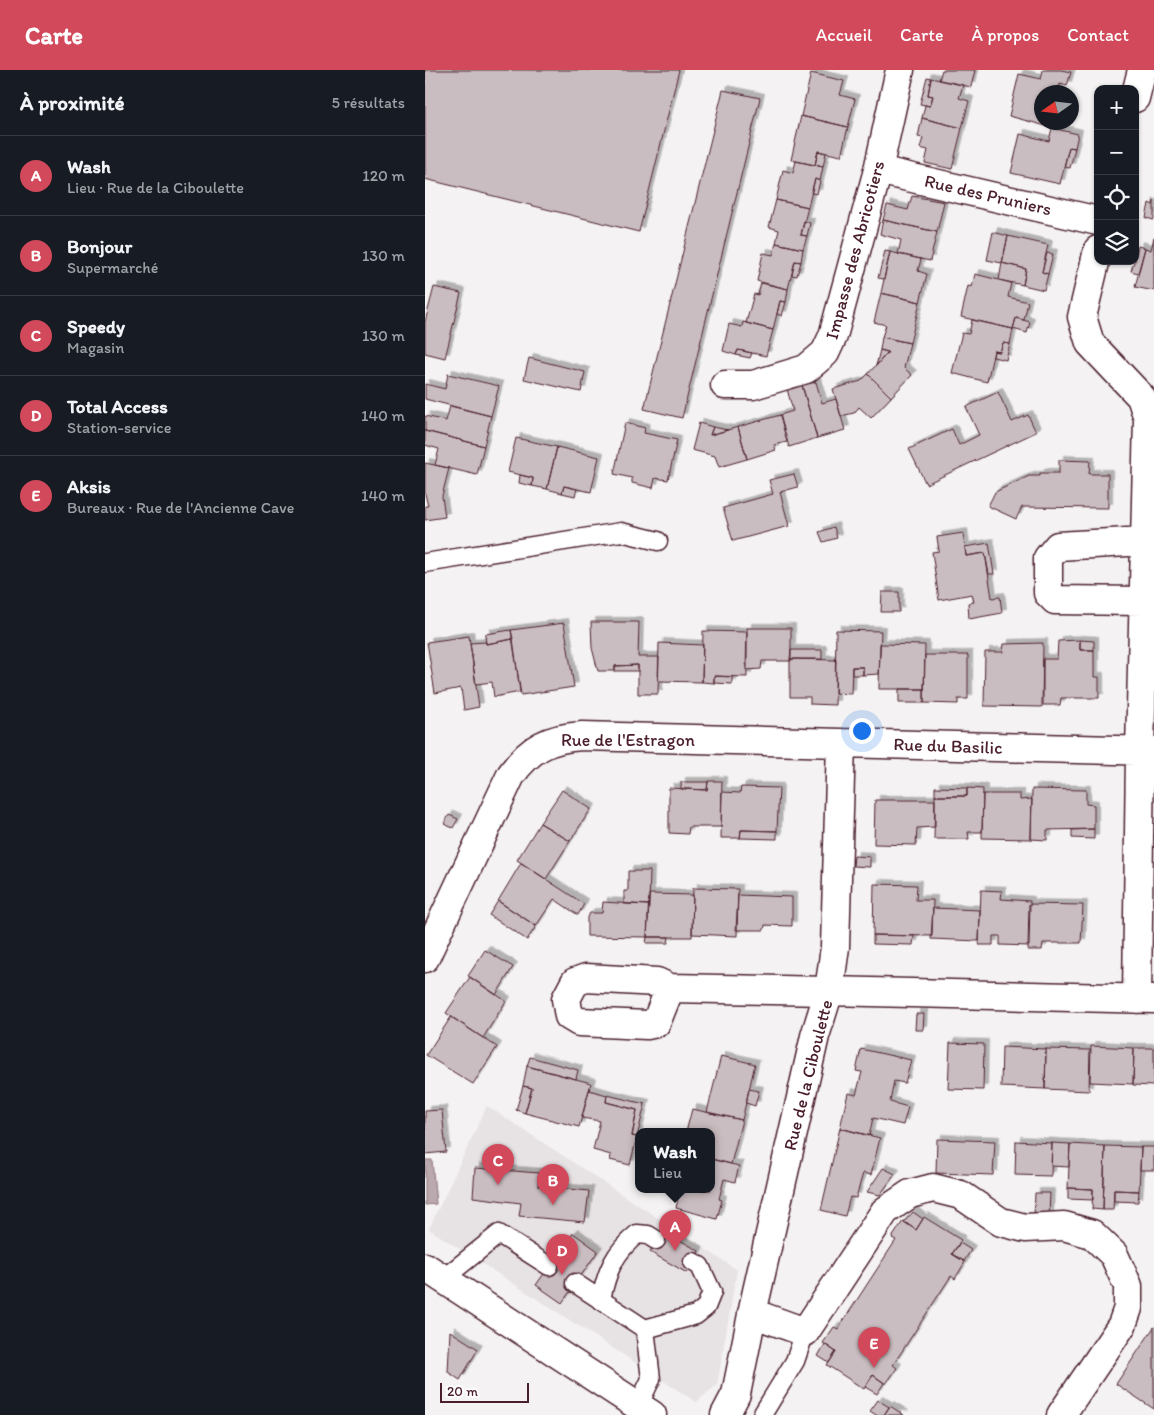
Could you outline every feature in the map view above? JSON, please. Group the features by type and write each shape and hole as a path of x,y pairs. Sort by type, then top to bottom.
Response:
{"street":[{"name":"Impasse des Abricotiers","path":"725,385 753,385 806,368 825,354 833,336 878,170 900,70"},
{"path":"1138,85 1142,70"},
{"name":"Rue des Pruniers","path":"878,170 1094,220"},
{"path":"1094,265 1082,317 1090,343 1141,397 1148,418 1143,601 1147,751 1145,999"},
{"path":"1143,601 1055,600 1048,593 1048,558 1058,546 1145,540"},
{"name":"Rue de l'Estragon","path":"425,958 511,775 519,763 547,742 563,737 582,736 841,743"},
{"path":"670,988 829,992 835,947 841,743"},
{"name":"Rue du Basilic","path":"841,743 1147,751"},
{"name":"Rue de la Ciboulette","path":"725,1415 736,1394 752,1313 815,1036 829,992 1145,999"},
{"path":"752,1313 805,1332 885,1211 910,1194 933,1188 961,1195 1001,1222 1025,1228 1065,1226 1092,1234 1114,1254 1128,1286 1128,1308 1122,1325 1061,1415"},
{"path":"434,1273 645,1410"}],"lane":[{"path":"425,563 621,532 657,541"},
{"path":"434,1273 499,1234 549,1266"},
{"path":"601,1299 613,1259 623,1246 637,1234 648,1235 656,1240"},
{"path":"645,1329 696,1315 706,1307 712,1292 701,1266 693,1262"},
{"path":"575,1283 645,1329 651,1379 645,1410"},
{"path":"762,1415 795,1361 805,1332"}],"shaded area":[{"path":"487,1106 737,1270 717,1385 696,1402 429,1229"},
{"path":"425,1160 432,1160 436,1204 425,1205"}],"building":[{"path":"425,70 679,70 639,232 425,179"},
{"path":"942,70 975,70 971,87 939,80"},
{"path":"1043,70 1071,72 1067,85 1034,85 1034,123 1009,116 1019,74 1041,79"},
{"path":"811,73 844,81 840,95 855,99 848,127 801,116"},
{"path":"927,77 931,78 928,95 933,96 930,106 920,104"},
{"path":"931,78 963,85 959,98 969,101 962,128 922,118 925,105 930,106 933,96 928,95"},
{"path":"723,90 760,98 682,418 644,409"},
{"path":"801,116 848,127 841,156 818,151 815,165 791,160"},
{"path":"922,118 962,128 952,169 925,163 928,150 920,148 923,138 918,137"},
{"path":"1052,130 1078,134 1075,148 1069,147 1060,184 1011,173 1020,134 1049,141"},
{"path":"1069,147 1075,148 1070,168 1064,167"},
{"path":"818,151 826,153 823,167 815,165"},
{"path":"796,161 823,167 820,181 815,179 808,207 776,200 783,170 793,173"},
{"path":"815,179 820,181 817,194 811,193"},
{"path":"912,196 944,202 937,232 883,220 887,205 908,210"},
{"path":"776,200 808,207 801,235 807,236 803,249 776,243 779,230 769,227"},
{"path":"1154,201 1154,220 1146,218 1149,203 1153,205"},
{"path":"883,220 937,232 930,261 898,254 901,240 880,234"},
{"path":"804,221 810,223 807,236 801,235"},
{"path":"993,232 1008,236 1002,263 987,260"},
{"path":"1008,236 1048,245 1042,272 1048,274 1044,290 1023,285 1026,269 1002,263"},
{"path":"1154,237 1154,291 1135,287 1145,248 1151,250"},
{"path":"776,243 803,249 801,262 795,261 788,289 757,281 763,253 773,255"},
{"path":"1139,246 1145,248 1138,273 1131,271 1133,265 1139,265"},
{"path":"885,251 890,252 884,279 878,278"},
{"path":"890,252 921,259 918,271 927,274 920,302 881,293"},
{"path":"1047,253 1053,254 1048,274 1042,272"},
{"path":"795,261 801,262 797,276 792,275"},
{"path":"1002,263 1026,269 1023,285 999,280"},
{"path":"975,274 1011,283 1008,297 1028,302 1024,320 1016,318 1013,329 961,317 968,286 972,287"},
{"path":"761,283 788,289 786,302 780,301 773,330 746,323 754,294 758,295"},
{"path":"434,287 461,293 445,358 425,353 425,322"},
{"path":"881,293 920,302 910,343 882,337 886,325 874,322"},
{"path":"780,301 786,302 782,316 777,314"},
{"path":"1016,318 1030,322 1027,333 1013,329"},
{"path":"972,320 1013,329 1010,344 1003,343 1000,352 994,351 987,382 952,373 962,333 969,334"},
{"path":"743,322 773,330 766,356 738,350 736,355 723,351 729,324 742,327"},
{"path":"882,337 910,343 904,368 912,375 891,397 868,374 888,352 880,350"},
{"path":"1003,343 1010,344 1006,360 993,357 994,351 1000,352"},
{"path":"738,350 752,353 750,358 736,355"},
{"path":"880,350 888,352 876,366"},
{"path":"529,358 585,372 581,392 524,379"},
{"path":"448,374 499,386 491,416 425,399 425,384 445,389"},
{"path":"868,374 891,397 871,418 859,407 854,413 841,416 833,389 861,381"},
{"path":"816,382 822,403 836,399 845,430 817,438 802,385"},
{"path":"802,385 817,438 789,447 780,415 793,411 787,389"},
{"path":"998,392 1012,422 1028,415 1036,432 926,484 909,449 952,429 959,445 979,435 966,407"},
{"path":"450,406 491,416 484,446 425,431 425,416 446,421"},
{"path":"780,415 787,442 774,445 776,450 747,459 738,427"},
{"path":"625,423 645,428 644,433 677,440 668,480 655,478 653,488 632,483 632,478 614,474"},
{"path":"699,423 713,427 710,435 738,427 747,459 719,467 715,456 692,450"},
{"path":"713,427 728,430 710,435"},
{"path":"425,431 484,446 477,475 435,465 439,449 425,445"},
{"path":"516,438 557,447 547,489 532,486 533,478 508,472"},
{"path":"557,447 599,457 591,492 564,486 562,493 547,489"},
{"path":"1059,460 1090,461 1089,474 1108,474 1108,508 1022,507 1016,519 988,506 995,492 1029,476 1040,476 1040,473 1059,473"},
{"path":"425,463 449,468 442,496 445,517 425,520 425,506 428,506 425,494"},
{"path":"794,474 798,487 780,492 789,526 733,541 723,508 773,494 769,480"},
{"path":"520,475 533,478 532,486 519,483"},
{"path":"564,486 577,489 575,496 562,493"},
{"path":"834,527 837,538 823,542 819,532"},
{"path":"963,533 966,556 985,553 992,598 1000,597 1002,613 969,619 968,603 974,602 972,594 939,600 932,552 939,551 937,537"},
{"path":"989,543 994,574 989,574 985,553 966,556 965,547"},
{"path":"882,592 899,592 899,612 881,612"},
{"path":"591,622 639,622 638,657 659,657 658,694 638,694 638,665 615,666 615,671 598,671 592,648"},
{"path":"564,623 574,687 521,695 511,630"},
{"path":"747,628 791,628 791,661 762,661 761,669 746,670"},
{"path":"511,630 513,639 486,644 485,634"},
{"path":"836,630 881,631 879,674 863,675 863,667 852,667 851,694 835,693"},
{"path":"703,631 747,632 747,677 714,676 714,683 702,682"},
{"path":"469,636 479,707 464,710 461,688 435,693 427,642"},
{"path":"513,639 520,692 494,697 492,682 476,684 470,643 486,642 486,644"},
{"path":"1080,640 1094,641 1094,650 1080,650"},
{"path":"1080,640 1080,650 1094,650 1094,677 1099,677 1099,698 1061,698 1060,705 1043,705 1043,659 1057,659 1058,641"},
{"path":"659,643 703,645 702,682 658,681"},
{"path":"1043,643 1042,707 984,706 985,652 1003,652 1004,644"},
{"path":"880,644 925,645 924,689 879,689"},
{"path":"791,650 822,650 822,659 790,659"},
{"path":"925,655 968,655 968,699 958,699 958,704 924,703"},
{"path":"790,659 836,660 835,705 810,704 810,697 790,697"},
{"path":"638,665 638,671 615,671 615,666"},
{"path":"852,667 863,667 863,675 852,675"},
{"path":"714,676 732,677 732,684 714,683"},
{"path":"899,689 924,689 924,703 899,703"},
{"path":"708,781 722,781 721,827 689,827 688,834 669,833 669,788 707,790"},
{"path":"681,782 708,782 707,790 681,789"},
{"path":"741,787 779,788 777,831 741,830 740,838 721,838 722,792 740,793"},
{"path":"935,787 967,788 967,796 935,796"},
{"path":"967,788 983,789 982,832 968,832 969,839 934,839 935,796 967,796"},
{"path":"1032,789 1086,790 1086,804 1094,805 1094,829 1047,830 1047,840 1031,839"},
{"path":"562,790 591,809 570,841 540,823"},
{"path":"983,794 1020,794 1020,800 1032,799 1031,839 982,838"},
{"path":"875,800 935,800 935,827 917,828 916,845 874,844"},
{"path":"449,815 458,819 453,828 444,824"},
{"path":"540,823 570,841 546,879 517,860"},
{"path":"1094,829 1094,839 1072,838 1072,830"},
{"path":"741,830 777,831 777,839 740,838"},
{"path":"854,856 870,857 870,867 853,866"},
{"path":"521,863 584,904 578,915 554,899 536,926 498,901"},
{"path":"628,871 650,871 649,905 624,904 624,891 628,891"},
{"path":"874,884 917,885 916,900 933,900 932,936 873,935"},
{"path":"693,888 738,889 737,936 692,934"},
{"path":"981,890 1002,891 1001,899 1030,901 1029,946 1000,945 1000,936 993,936 993,945 979,945"},
{"path":"649,894 693,895 692,937 647,937"},
{"path":"738,895 792,897 792,926 765,925 764,930 736,930"},
{"path":"498,901 536,926 527,940 489,915"},
{"path":"603,902 649,905 647,937 587,936 587,917 590,913 602,913"},
{"path":"1029,904 1083,905 1081,943 1043,943 1042,950 1028,950"},
{"path":"933,908 980,910 979,941 931,939"},
{"path":"873,935 914,936 913,945 873,944"},
{"path":"647,937 669,937 668,943 646,943"},
{"path":"485,950 513,967 496,995 468,976"},
{"path":"470,977 506,1001 483,1038 446,1013"},
{"path":"916,1014 924,1014 923,1030 915,1030"},
{"path":"451,1017 497,1047 473,1084 426,1055"},
{"path":"950,1043 984,1044 983,1090 948,1089"},
{"path":"1091,1046 1134,1048 1133,1084 1090,1082"},
{"path":"1002,1047 1046,1049 1045,1089 1001,1087"},
{"path":"1134,1048 1154,1048 1154,1086 1133,1085"},
{"path":"861,1049 911,1060 905,1083 894,1081 890,1102 908,1107 903,1125 873,1118 869,1136 840,1128 848,1093 856,1095 862,1072 856,1071"},
{"path":"1046,1049 1090,1050 1089,1091 1045,1089"},
{"path":"721,1056 755,1064 742,1120 707,1112"},
{"path":"530,1057 578,1070 576,1079 527,1066"},
{"path":"527,1066 591,1083 579,1127 525,1113 532,1088 523,1086"},
{"path":"523,1086 532,1088 525,1113 516,1110"},
{"path":"749,1089 759,1091 755,1106 746,1103"},
{"path":"589,1090 607,1095 606,1102 637,1110 632,1136 635,1137 635,1145 630,1165 610,1160 611,1155 593,1150 600,1121 582,1118"},
{"path":"607,1095 645,1104 639,1128 635,1128 635,1137 632,1136 637,1110 606,1102"},
{"path":"692,1109 742,1120 731,1164 715,1160 715,1128 687,1128"},
{"path":"442,1110 446,1152 425,1154 425,1111"},
{"path":"840,1128 880,1138 871,1175 863,1173 856,1198 850,1197 845,1216 821,1210"},
{"path":"937,1139 995,1141 993,1175 936,1173"},
{"path":"1016,1141 1052,1143 1051,1176 1015,1175"},
{"path":"1052,1143 1070,1144 1069,1167 1051,1166"},
{"path":"1070,1144 1105,1146 1103,1210 1092,1209 1093,1189 1068,1188"},
{"path":"1105,1146 1141,1147 1139,1191 1114,1190 1113,1210 1103,1210"},
{"path":"1141,1147 1154,1147 1154,1170 1140,1170"},
{"path":"715,1160 739,1166 735,1182 724,1179 719,1199 722,1200 717,1219 676,1208 679,1193 715,1193"},
{"path":"475,1168 539,1173 538,1186 589,1191 585,1222 519,1216 521,1203 473,1197"},
{"path":"883,1168 895,1174 880,1195 867,1192"},
{"path":"1068,1188 1093,1189 1093,1200 1068,1199"},
{"path":"1114,1190 1139,1191 1138,1202 1114,1201"},
{"path":"1035,1193 1050,1193 1049,1217 1034,1217"},
{"path":"913,1212 923,1219 916,1230 904,1222"},
{"path":"924,1217 961,1240 952,1254 965,1262 955,1279 951,1276 893,1365 897,1368 886,1384 873,1375 864,1389 827,1365 836,1352 823,1343 834,1327 838,1329 896,1240 892,1238 903,1221 916,1230"},
{"path":"662,1230 699,1251 687,1273 650,1252"},
{"path":"573,1233 598,1251 562,1303 536,1285"},
{"path":"960,1243 971,1250 964,1261 952,1254"},
{"path":"1154,1327 1154,1409 1116,1384"},
{"path":"450,1331 478,1349 460,1380 448,1372"},
{"path":"825,1344 836,1352 829,1363 818,1356"},
{"path":"873,1375 884,1383 877,1394 865,1387"},
{"path":"878,1400 889,1407 884,1415 876,1415 870,1411"},
{"path":"890,1406 904,1415 884,1415"}],"place":[{"name":"Speedy","path":"498,1185"},
{"name":"Bonjour","path":"553,1205"},
{"name":"Wash","path":"675,1251"},
{"name":"Total Access","path":"562,1275"},
{"name":"Aksis","path":"874,1368"}]}
